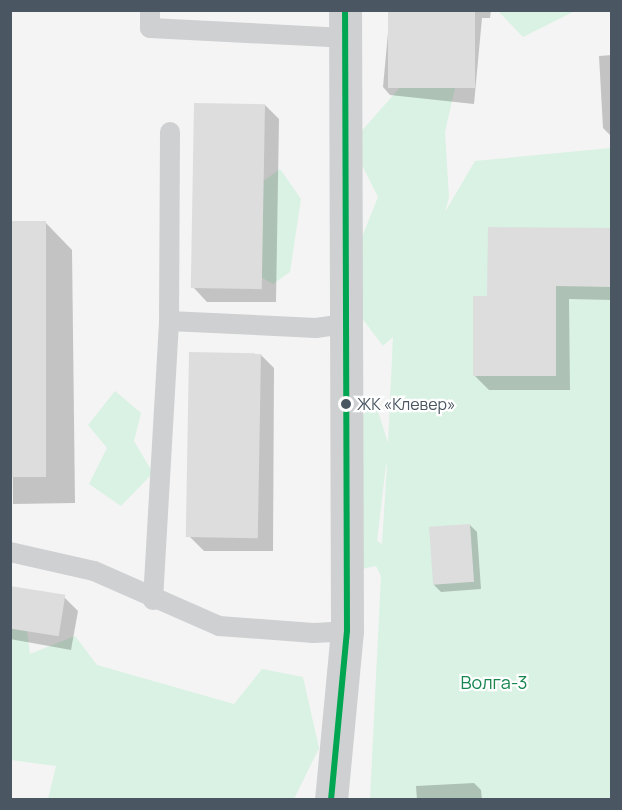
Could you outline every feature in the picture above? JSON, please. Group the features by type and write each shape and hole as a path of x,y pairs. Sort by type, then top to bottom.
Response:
{"street":[{"path":"331,800 347,631 345,24"}],"lane":[{"path":"150,10 150,28 345,24"},
{"path":"153,600 169,321 170,132"},
{"path":"169,321 316,328 345,324"},
{"path":"10,552 94,571 153,600 219,626 314,633 347,631"}],"green space":[{"path":"498,11 575,11 523,37"},
{"name":"Волга-3","path":"419,66 457,79 445,132 449,197 445,212 475,161 611,148 611,799 370,799 381,576 376,566 339,574 336,444 375,402 388,443 393,337 383,346 358,313 356,252 378,197 351,143","holes":["387,465 382,544 377,541"]},
{"path":"280,169 301,199 290,272 273,284 242,266 240,198"},
{"path":"115,391 141,413 134,441 153,473 121,506 89,484 107,448 88,425"},
{"path":"10,628 27,631 30,654 75,636 97,665 234,704 262,669 303,677 319,748 294,799 48,799 56,766 11,760"}],"building":[{"path":"388,10 475,10 475,88 388,88"},
{"path":"194,103 265,104 262,289 191,288"},
{"path":"10,221 46,221 46,477 10,477"},
{"path":"488,227 612,228 612,287 556,286 556,376 473,376 473,296 487,296"},
{"path":"189,352 261,353 258,538 186,537"},
{"path":"470,524 474,582 433,585 429,527"},
{"path":"10,586 65,595 59,636 10,629"}],"transit line":[{"path":"331,800 347,631 345,10"}],"place":[{"name":"ЖК «Клевер»","path":"346,404"}]}
